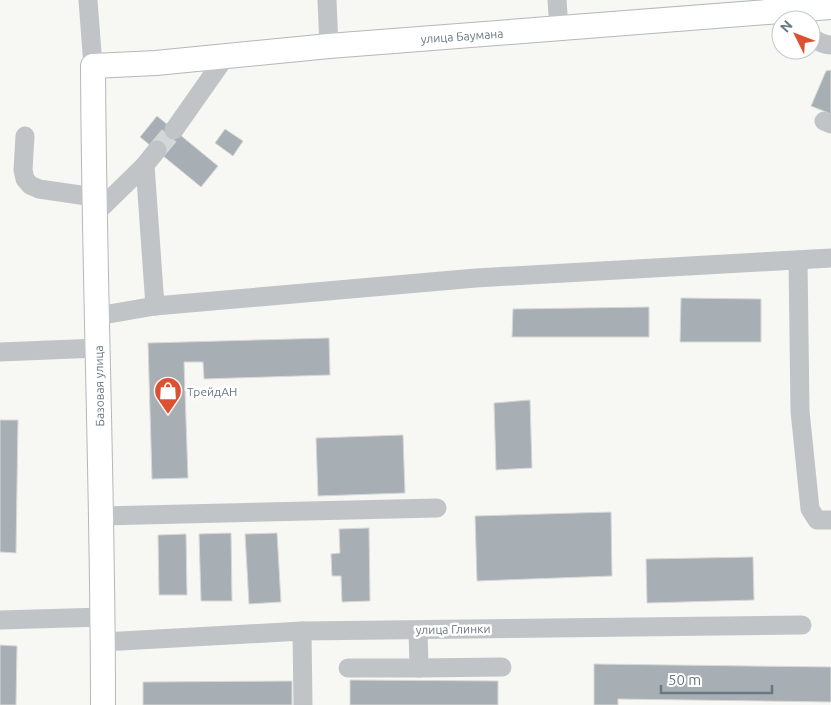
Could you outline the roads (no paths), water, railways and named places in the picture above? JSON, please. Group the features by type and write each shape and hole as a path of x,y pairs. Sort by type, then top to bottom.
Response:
{"main road":[{"name":"улица Баумана","path":"818,10 831,7"},
{"name":"улица Баумана","path":"93,66 156,63 329,46 559,29 771,16"},
{"name":"Базовая улица","path":"93,66 104,705"}],"street":[{"path":"88,0 93,66"},
{"path":"327,0 329,46"},
{"path":"557,0 559,29"},
{"path":"174,130 226,56"},
{"path":"25,136 23,170 25,179 30,185 39,190 94,206 145,165 157,150"},
{"path":"145,165 155,306"},
{"path":"97,316 155,306 476,278 831,258"},
{"path":"798,260 800,411 810,509 818,520 831,520"},
{"path":"0,352 98,348"},
{"path":"101,516 437,508"},
{"path":"0,620 103,617"},
{"name":"улица Глинки","path":"103,642 302,631 802,625"},
{"path":"418,630 419,668"},
{"path":"302,631 302,705"},
{"path":"348,668 502,667"}],"tunnel":[{"path":"157,150 174,130"}],"place":[{"name":"ТрейдАН","path":"168,415"}]}
